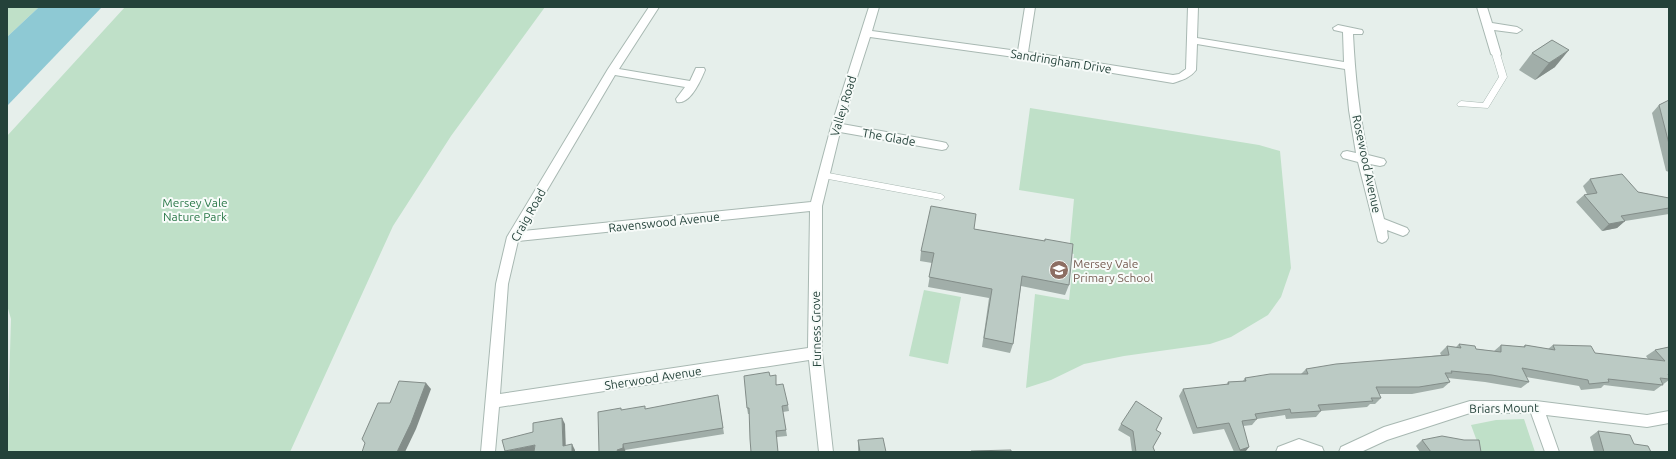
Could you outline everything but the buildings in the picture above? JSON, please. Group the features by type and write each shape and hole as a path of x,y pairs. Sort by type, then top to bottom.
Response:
{"street":[{"name":"Craig Road","path":"488,452 502,284 513,238 612,71 654,7"},
{"name":"Valley Road","path":"816,206 836,127 874,7"},
{"path":"1022,55 1030,7"},
{"name":"Sandringham Drive","path":"866,33 1022,55 1172,79 1182,77 1191,70 1193,7"},
{"path":"1482,7 1496,54"},
{"path":"1488,26 1517,30"},
{"name":"Rosewood Avenue","path":"1348,30 1349,66 1363,159 1382,238"},
{"path":"1192,40 1349,66"},
{"path":"681,99 693,85 700,70"},
{"path":"612,71 693,85"},
{"name":"The Glade","path":"836,127 942,146"},
{"path":"1347,155 1380,162"},
{"name":"Ravenswood Avenue","path":"513,238 816,206"},
{"name":"Furness Grove","path":"816,206 815,353 826,452"},
{"path":"1379,222 1403,231"},
{"name":"Sherwood Avenue","path":"491,402 815,353"},
{"name":"Briars Mount","path":"1346,452 1384,434 1470,407 1536,407 1647,420 1669,417"},
{"path":"1536,407 1552,452"},
{"path":"1283,452 1299,446 1317,452"}],"lane":[{"path":"1461,104 1485,106 1503,77 1496,54"},
{"path":"823,174 941,197"}],"green space":[{"path":"7,7 39,7 7,37"},
{"name":"Mersey Vale Nature Park","path":"125,7 545,7 451,136 393,226 290,452 7,452 11,319 7,305 7,136"},
{"path":"1030,108 1259,145 1280,151 1291,268 1281,297 1268,315 1231,337 1210,344 1124,356 1084,364 1051,380 1026,388 1035,294 1069,300 1074,254 1069,253 1074,199 1019,190"},
{"path":"924,290 961,297 948,364 909,356"},
{"path":"1524,419 1535,452 1481,452 1471,425 1496,420"}],"water":[{"path":"39,7 102,7 7,106 7,37"}],"place":[{"name":"Mersey Vale Primary School","path":"1059,270"}]}
